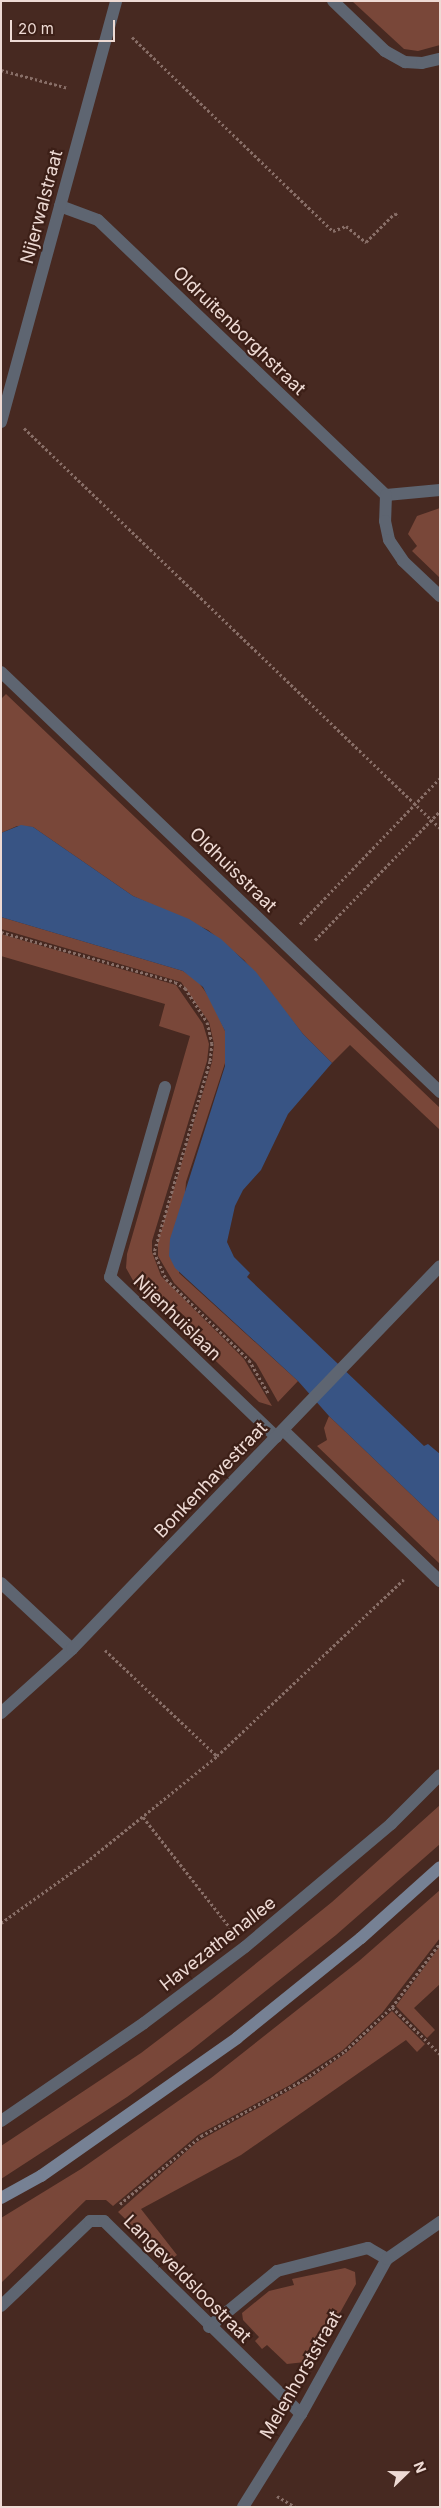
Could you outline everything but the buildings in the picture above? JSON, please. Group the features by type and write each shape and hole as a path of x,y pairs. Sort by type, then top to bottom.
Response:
{"main road":[{"path":"1,2198 41,2176 237,2038 361,1938 440,1867"}],"street":[{"name":"Nijerwalstraat","path":"1,422 116,1"},
{"path":"333,1 385,51 405,62 422,63 440,59"},
{"name":"Oldruitenborghstraat","path":"60,206 98,220 386,495"},
{"path":"440,490 386,495 385,521 389,540 403,561 440,596"},
{"name":"Oldhuisstraat","path":"1,672 440,1092"},
{"name":"Nijenhuislaan","path":"165,1087 110,1277 440,1581"},
{"name":"Bonkenhavestraat","path":"1,1712 88,1633 440,1266"},
{"path":"1,1583 72,1649"},
{"name":"Havezathenallee","path":"1,2121 144,2023 246,1947 391,1824 440,1775"},
{"name":"Langeveldsloostraat","path":"1,2306 90,2221 104,2222 209,2327 301,2414"},
{"name":"Melenhorststraat","path":"243,2507 301,2414 387,2259 440,2222"},
{"path":"209,2327 277,2271 368,2248 387,2259"}],"path":[{"path":"112,17 333,232 346,226 366,242 395,213 398,217"},
{"path":"1,70 91,93"},
{"path":"16,426 24,428 440,828"},
{"path":"283,942 440,778"},
{"path":"299,957 440,811"},
{"path":"1,1923 144,1817 217,1756 421,1563"},
{"path":"88,1633 217,1756"},
{"path":"144,1817 246,1947"},
{"path":"104,2222 123,2201 185,2148 219,2124 284,2091 327,2065 392,2007 440,1943"},
{"path":"392,2007 440,2054"}],"shaded area":[{"path":"352,1 440,1 440,45 418,51 404,49"},
{"path":"440,508 440,578 412,551 417,546 408,534 417,516"},
{"path":"6,694 440,1108 440,1130 350,1045 332,1063 303,1034 244,960 208,930 133,896 33,827 17,826 1,833 1,699"},
{"path":"1,917 183,971 197,980 212,1001 225,1031 227,1057 186,1182 179,1273 298,1381 278,1402 256,1363 174,1283 158,1256 158,1241 212,1062 214,1044 209,1022 181,982 1,929"},
{"path":"1,934 176,985 203,1024 209,1044 207,1061 152,1241 152,1252 161,1276 244,1359 272,1406 259,1402 135,1284 126,1268 127,1254 190,1036 159,1026 165,1004 1,956"},
{"path":"329,1416 440,1522 440,1564 317,1446 327,1440 324,1428"},
{"path":"440,1805 440,1844 336,1935 189,2052 127,2097 1,2179 1,2146 141,2053 212,1999 332,1902"},
{"path":"440,1890 440,1938 382,2013 343,2050 290,2085 198,2135 113,2206 106,2200 86,2200 1,2283 1,2218 81,2169 211,2078 359,1961"},
{"path":"440,1946 440,1984 414,2008 435,2030 427,2038 396,2006"},
{"path":"392,2011 425,2044 417,2052 406,2040 241,2155 141,2209 177,2255 169,2261 118,2212 197,2142 308,2080 346,2053"},
{"path":"345,2268 355,2272 356,2284 332,2327 327,2323 305,2362 287,2364 267,2345 262,2349 255,2341 259,2337 243,2320 242,2313 269,2291 294,2285 292,2279"}],"water":[{"path":"21,825 33,827 133,896 189,919 221,939 256,972 303,1034 332,1063 288,1114 261,1170 243,1190 235,1206 227,1242 234,1257 250,1273 247,1277 424,1446 428,1444 440,1454 440,1522 329,1416 298,1381 175,1268 169,1256 170,1239 225,1066 225,1031 203,987 183,971 1,917 1,833"}]}
